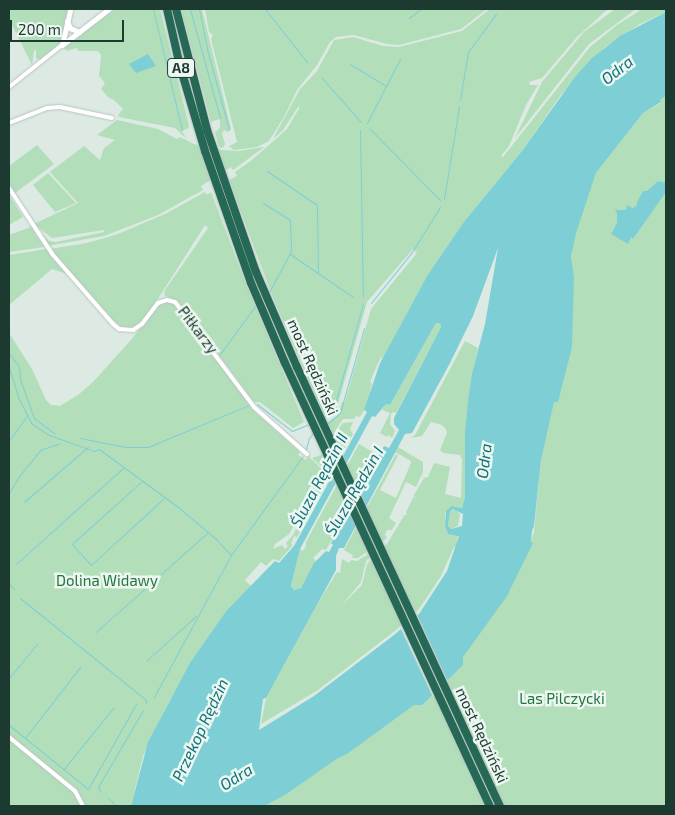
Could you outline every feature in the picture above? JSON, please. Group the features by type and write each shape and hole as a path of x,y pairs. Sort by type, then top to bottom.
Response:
{"highway":[{"name":"most Rędziński","path":"167,9 197,126 236,244 285,363 490,806"},
{"name":"most Rędziński","path":"176,9 206,124 256,272 293,359 500,806"}],"street":[{"path":"62,45 70,9"},
{"path":"9,87 109,9"},
{"path":"67,20 70,28 79,32"},
{"path":"9,123 47,108 60,107 112,118"},
{"name":"Piłkarzy","path":"9,188 53,255 112,324 119,329 133,330 142,324 158,303 167,300 175,302 254,407 307,454"},
{"path":"9,737 74,791 83,806"}],"green space":[{"path":"9,9 69,9 60,43 40,60 36,58 36,49 32,65 9,19"},
{"path":"114,9 160,9 189,126 189,128 182,131 186,138 175,128 119,117 118,115 123,109 101,89 105,83 99,76 101,55 98,51 78,51 77,48 67,51 63,47"},
{"path":"181,9 202,9 231,129 228,132 224,130 222,134 225,144 223,148 219,147 215,132 220,128 220,121 219,119 211,122"},
{"path":"205,9 487,9 461,29 399,45 387,44 354,35 336,37 330,42 317,65 297,90 284,117 269,141 257,147 234,150 229,146 237,142 211,39 213,35 209,32"},
{"path":"490,9 608,9 577,37 542,78 529,82 530,85 538,85 526,105 509,146 501,156 503,157 590,47 617,25 642,9 666,9 666,12 640,24 604,48 561,95 522,151 463,223 427,276 383,358 381,357 379,361 370,382 372,383 366,407 360,417 343,419 333,434 328,422 338,415 342,402 345,402 371,309 417,253 413,249 367,302 336,411 332,417 330,412 324,415 274,300 229,180 237,176 235,172 252,160 287,129 300,107 298,107 283,130 273,139 300,89 317,71 334,40 353,37 383,46 399,47 462,31"},
{"path":"615,9 636,9 589,44 515,138 542,82 584,32"},
{"name":"Las Pilczycki","path":"666,96 666,806 263,806 463,657 531,542 534,532 541,459 575,233 596,173 643,113 661,103 660,100"},
{"path":"117,120 158,129 177,139 180,137 194,144 222,150 239,151 264,147 233,170 231,167 201,186 203,190 158,215 104,236 47,246 38,230 49,241 56,242 104,232 104,230 52,238 34,224 78,203 50,172 84,146 100,160 104,148 115,140 97,135"},
{"path":"37,145 54,164 15,193 9,186 9,166"},
{"path":"48,173 76,203 55,212 33,185"},
{"path":"205,192 207,195 211,192 244,279 304,422 293,428 260,402 254,402 183,307 178,302 164,295 165,290 208,228 205,225 156,302 133,329 123,328 113,320 50,249 87,243 118,234 167,213"},
{"path":"9,195 23,217 9,225"},
{"path":"31,227 44,247 9,252 9,235"},
{"path":"46,249 67,274 52,269 9,305 9,255"},
{"name":"Dolina Widawy","path":"168,302 177,306 183,313 253,410 300,452 298,455 306,460 308,456 322,469 319,480 289,534 275,544 273,549 282,545 285,549 288,546 286,543 293,535 324,476 324,469 312,458 321,455 335,435 338,437 342,431 338,430 343,423 353,422 350,429 353,434 297,537 294,536 291,544 293,545 279,561 273,559 266,566 261,562 245,580 251,586 227,610 170,700 143,756 131,806 9,806 9,333 32,369 46,400 51,405 60,406 78,395 93,382 131,340 158,305"},
{"path":"436,323 440,323 441,327 396,413 393,412 391,414 390,424 395,431 392,438 389,435 387,437 380,433 390,413 382,410 386,404 390,405"},
{"path":"465,341 478,348 472,373 465,432 465,497 462,508 453,506 445,513 445,526 448,534 460,535 457,538 457,547 454,547 441,576 419,609 396,630 318,690 261,724 266,698 317,605 337,572 340,573 342,559 349,563 351,560 357,561 383,545 366,561 361,582 341,606 362,585 367,564 387,544 407,514 406,512 414,496 418,499 414,495 424,478 428,477 434,463 450,467 445,494 461,498 462,459 460,455 443,453 440,450 447,433 446,429 442,425 431,422 422,436 411,438 415,435"},
{"path":"359,444 378,455 326,550 322,549 313,558 316,561 301,588 294,590 291,586 300,549 303,551 306,546 306,542"},
{"path":"398,447 423,462 423,472 416,487 406,482 389,518 396,523 392,530 387,530 385,534 387,538 358,558 352,558 353,555 344,550 396,454 398,456 380,490 396,498 411,463 411,461 395,452"},
{"path":"455,509 460,514 458,526 451,529 448,526 450,512"}],"water":[{"path":"666,12 666,96 660,100 661,102 643,113 596,173 576,233 571,257 574,277 572,347 558,402 554,402 541,460 532,531 531,542 533,543 507,596 463,657 463,665 422,705 414,705 347,754 338,758 285,795 264,806 131,806 148,742 190,663 227,610 275,561 279,563 294,546 367,412 364,410 380,363 427,276 463,223 522,151 575,77 591,59 620,36","holes":["498,248 485,324 472,373 468,401 465,432 465,497 462,508 452,506 446,511 445,526 448,534 459,536 447,571 419,614 314,696 259,730 263,699 266,698 336,570 336,556 339,548 344,548 405,434 412,433 473,316","436,323 440,323 441,327 394,418 394,424 399,430 389,448 384,446 331,543 333,545 329,552 326,551 314,563 301,588 294,590 291,586 300,549 372,416 375,417 386,404 390,405","453,509 463,514 462,526 451,529 448,526 450,512"]},
{"path":"148,54 156,66 136,73 129,64"},
{"path":"658,181 666,183 666,192 633,239 631,237 628,244 611,234 617,223 615,208 617,210 626,210 627,205 633,208 637,205 643,191 647,191"}],"pier":[{"path":"416,613 448,682 433,697 400,627"}],"waterway":[{"path":"153,9 182,130"},
{"path":"190,9 220,118"},
{"path":"199,9 208,53 229,129"},
{"path":"265,9 307,62"},
{"path":"409,18 421,9"},
{"path":"460,100 468,52 496,14"},
{"path":"367,123 400,59"},
{"path":"350,64 386,86"},
{"path":"321,77 361,122"},
{"path":"444,199 459,106"},
{"path":"369,128 440,200"},
{"path":"360,130 363,297"},
{"path":"267,171 317,205 318,273"},
{"path":"263,203 290,220 291,251 268,294"},
{"path":"371,303 412,252 440,207"},
{"path":"290,254 353,297"},
{"path":"324,417 333,411 363,304"},
{"path":"220,354 256,305"},
{"path":"326,425 340,413 364,328"},
{"path":"9,353 19,367 20,379 34,418 55,434"},
{"path":"9,367 18,397 31,423 49,435 94,451 99,449 178,507 216,539 231,555"},
{"path":"257,404 292,431 309,424"},
{"path":"80,438 126,447 148,447 249,405"},
{"path":"9,441 27,415"},
{"path":"306,449 309,438 314,432"},
{"path":"9,493 20,475 40,450 59,444"},
{"path":"24,502 88,447"},
{"path":"154,697 231,555 303,456"},
{"path":"16,564 123,468"},
{"path":"141,482 72,544 91,565 163,499"},
{"path":"96,632 207,533"},
{"path":"9,584 14,589"},
{"path":"20,598 146,700 146,703"},
{"path":"147,660 196,616"},
{"path":"9,678 37,644"},
{"path":"25,738 80,667"},
{"path":"9,725 88,789 136,704"},
{"path":"63,770 113,708"},
{"path":"101,792 98,787 143,710"},
{"path":"107,797 116,806"}],"water label":[{"name":"Odra","path":"617,70"},
{"name":"Odra","path":"484,461"},
{"name":"Śluza Rędzin II","path":"319,480"},
{"name":"Śluza Rędzin I","path":"354,491"},
{"name":"Przekop Rędzin","path":"200,730"},
{"name":"Odra","path":"236,777"}]}
